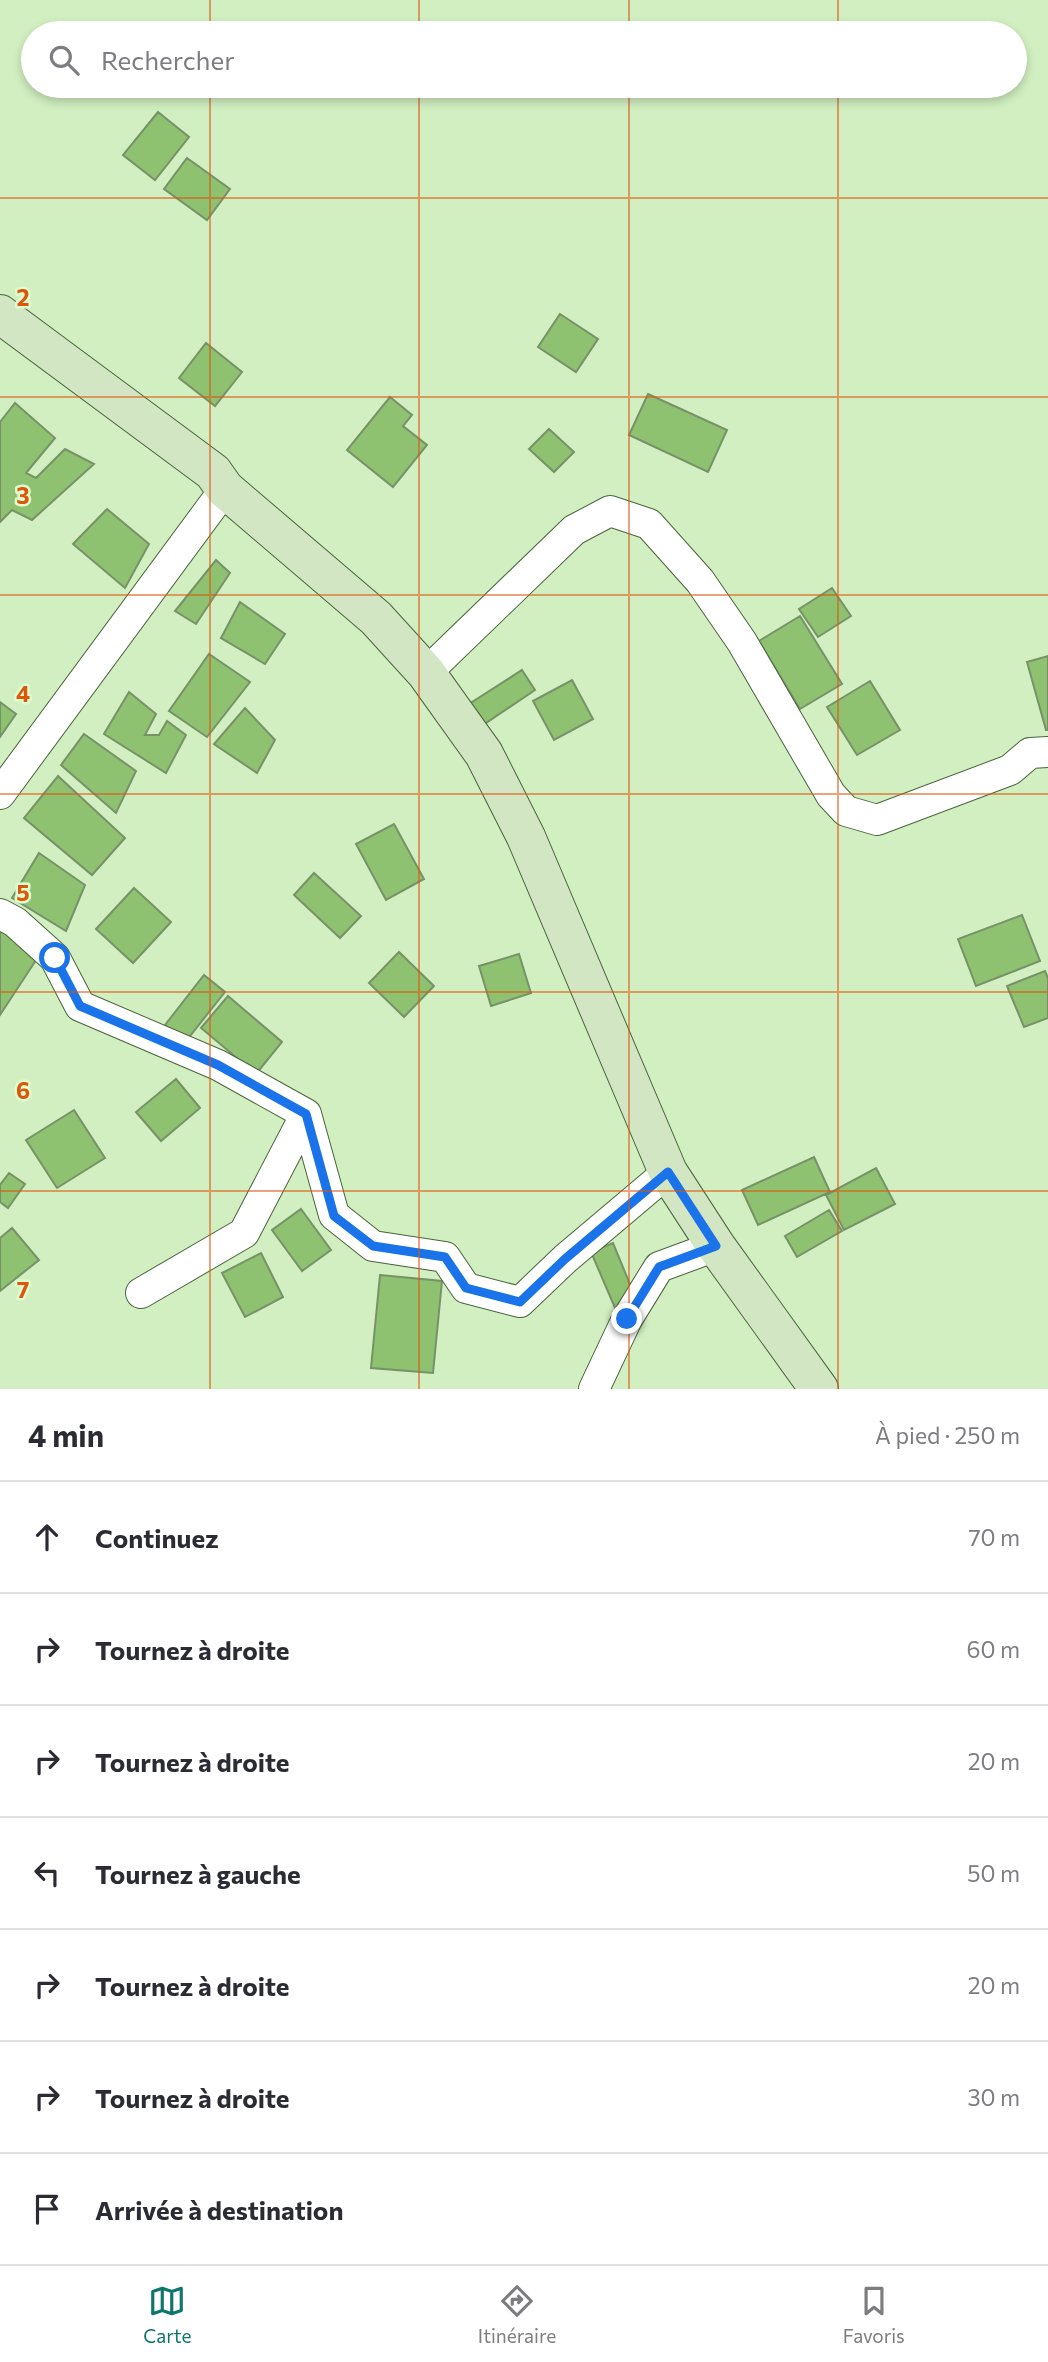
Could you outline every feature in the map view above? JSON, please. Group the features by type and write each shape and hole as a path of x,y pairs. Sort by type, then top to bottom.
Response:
{"street":[{"path":"0,314 213,472 225,489 376,618 426,673 484,754 526,837 668,1172 716,1246 819,1389"},
{"path":"0,794 225,489"},
{"path":"426,673 574,530 610,512 649,524 700,581 742,642 831,795 846,811 877,821 1010,770 1030,753 1048,752"},
{"path":"0,914 15,922 55,958 80,1006 218,1065 306,1114 334,1216 373,1246 445,1257 466,1288 520,1302 565,1259 668,1172"},
{"path":"141,1293 244,1233 306,1114"},
{"path":"594,1389 627,1319 659,1267 716,1246"}],"building":[{"path":"158,112 189,137 155,180 123,155"},
{"path":"187,158 230,189 207,220 164,189"},
{"path":"560,314 598,339 576,372 538,347"},
{"path":"206,343 242,372 215,406 179,378"},
{"path":"648,394 727,430 708,472 629,435"},
{"path":"390,397 412,415 403,426 427,445 393,487 347,450"},
{"path":"15,403 55,438 26,473 36,478 65,449 94,464 32,520 12,510 0,522 0,422"},
{"path":"549,429 574,452 554,472 529,449"},
{"path":"107,509 149,544 125,588 73,544"},
{"path":"216,560 230,573 196,624 175,611"},
{"path":"832,588 851,616 818,637 799,609"},
{"path":"240,602 285,634 265,664 221,638"},
{"path":"800,616 842,684 800,709 759,641"},
{"path":"209,654 250,682 207,737 169,711"},
{"path":"1048,656 1048,730 1046,730 1027,662"},
{"path":"522,670 535,690 483,725 469,704"},
{"path":"572,680 593,719 554,740 533,701"},
{"path":"870,681 900,730 857,755 827,707"},
{"path":"129,692 156,714 145,735 159,735 167,721 186,735 166,773 104,734"},
{"path":"0,702 16,714 0,737"},
{"path":"245,708 275,740 257,773 214,744"},
{"path":"84,734 136,771 116,813 61,765"},
{"path":"58,776 125,838 92,875 24,818"},
{"path":"394,824 424,879 386,900 356,844"},
{"path":"39,853 85,885 66,931 12,898"},
{"path":"314,873 361,916 340,938 294,895"},
{"path":"134,888 171,922 133,963 96,929"},
{"path":"1022,915 1040,961 976,986 958,939"},
{"path":"0,928 40,954 0,1015"},
{"path":"399,952 434,986 404,1017 369,983"},
{"path":"519,954 531,993 491,1006 479,966"},
{"path":"1045,971 1048,978 1048,1018 1024,1027 1007,986"},
{"path":"204,975 225,992 186,1041 165,1025"},
{"path":"228,996 282,1042 256,1074 201,1028"},
{"path":"176,1079 200,1108 161,1141 136,1112"},
{"path":"74,1110 105,1158 57,1188 26,1140"},
{"path":"814,1157 830,1192 758,1225 742,1190"},
{"path":"876,1168 895,1204 844,1230 826,1195"},
{"path":"9,1173 25,1184 8,1208 0,1202 0,1185"},
{"path":"301,1209 331,1250 302,1271 272,1230"},
{"path":"829,1210 842,1231 797,1257 785,1236"},
{"path":"12,1228 39,1260 0,1291 0,1238"},
{"path":"613,1243 636,1299 615,1308 591,1252"},
{"path":"261,1253 283,1297 245,1317 222,1273"},
{"path":"380,1275 442,1281 433,1373 371,1368"}],"route":[{"path":"55,958 80,1006 218,1065 306,1114 334,1216 373,1246 445,1257 466,1288 520,1302 565,1259 668,1172 716,1246 659,1267 627,1319"}]}
